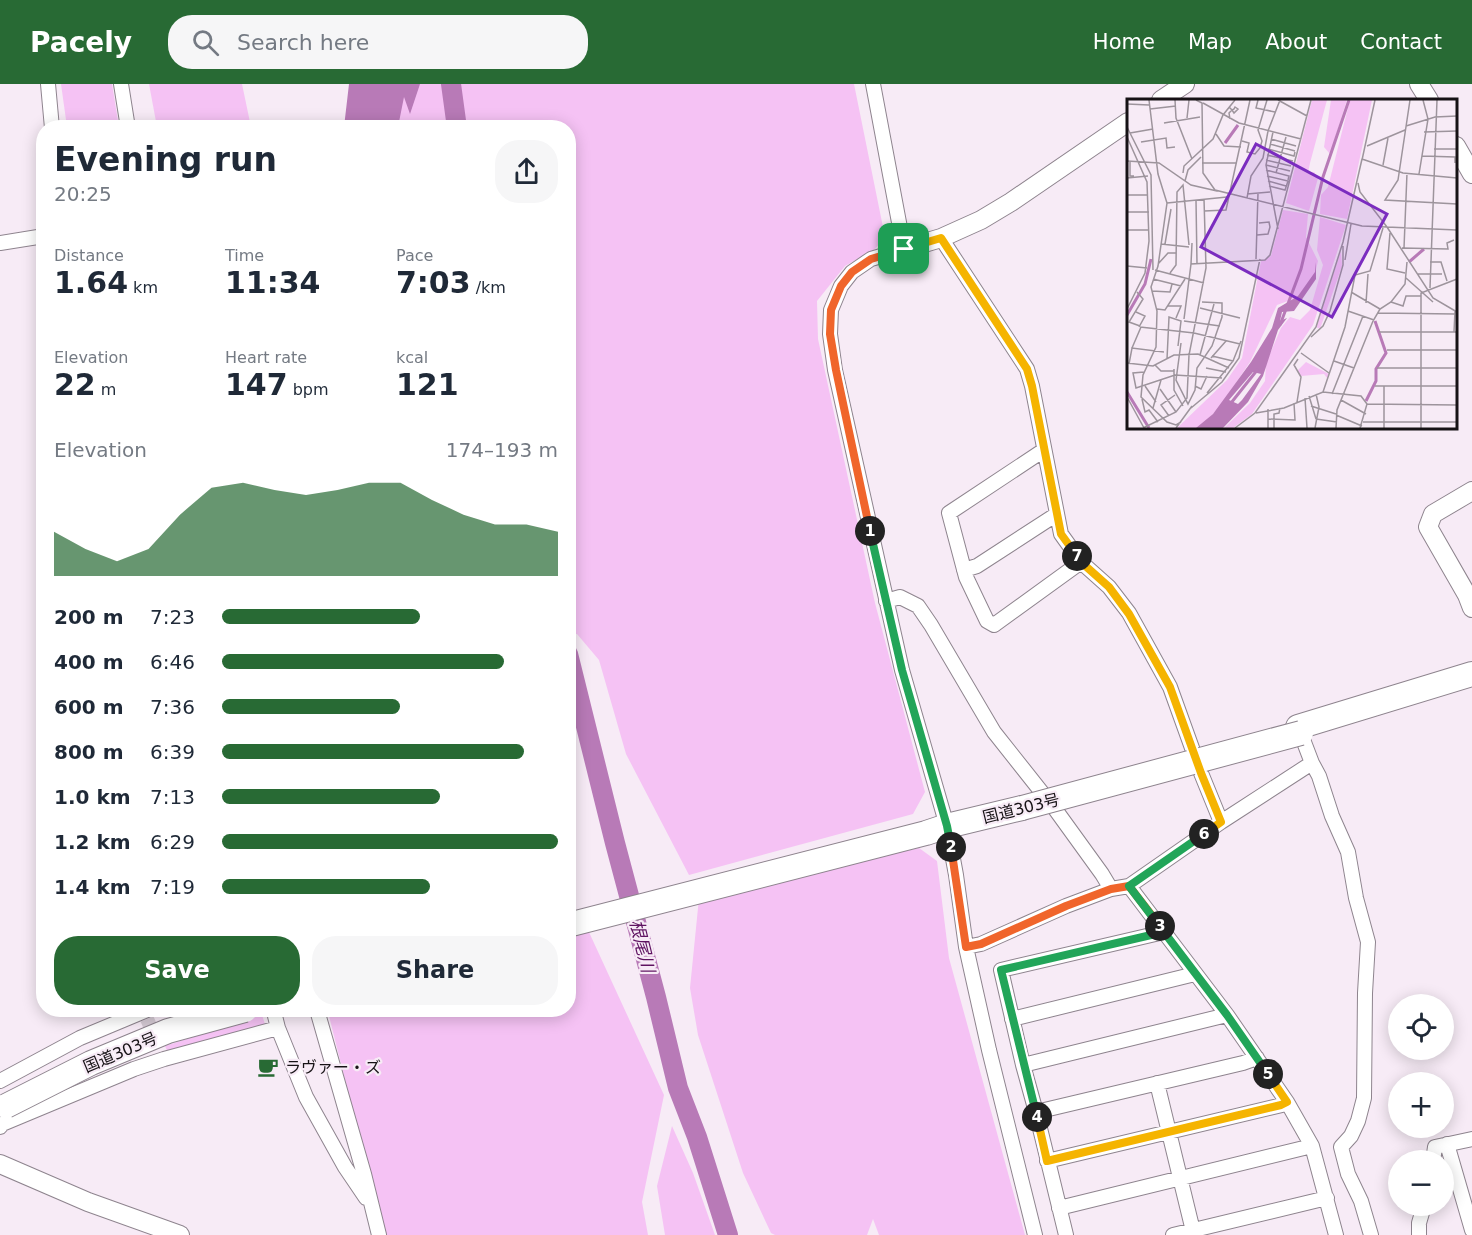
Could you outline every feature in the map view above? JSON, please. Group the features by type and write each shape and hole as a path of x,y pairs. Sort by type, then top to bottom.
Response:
{"highway":[{"name":"国道303号","path":"1299,730 1472,674"},
{"name":"国道303号","path":"576,912 935,825 1161,765 1377,712 1472,684"},
{"name":"国道303号","path":"576,923 935,825"},
{"name":"国道303号","path":"1,1103 86,1053 183,1017"},
{"name":"国道303号","path":"1,1103 168,1031 219,1017"}],"street":[{"path":"48,84 51,120"},
{"path":"121,84 127,120"},
{"path":"873,84 904,249"},
{"path":"1162,99 1185,84"},
{"path":"1419,84 1428,99"},
{"path":"1035,1235 966,947 956,875 935,825 836,370 830,334 831,310 841,286 852,272 871,259 941,238 981,220 1127,123"},
{"path":"1457,149 1472,174"},
{"path":"0,243 36,237"},
{"path":"941,238 1027,369 1061,534 1081,562 1109,587 1129,614 1170,687 1221,822"},
{"path":"1044,450 949,513 964,570 987,621 994,625 1081,562"},
{"path":"1472,491 1433,514 1428,527 1467,595 1472,608"},
{"path":"964,570 977,566 1057,514"},
{"path":"886,601 900,597 918,606 994,732 1055,809 1111,889"},
{"path":"1299,730 1348,852 1356,898 1368,942 1364,1098 1358,1121 1351,1136 1341,1148 1348,1174 1361,1202 1371,1235"},
{"path":"966,947 981,944 1066,906 1111,889 1129,886 1312,763"},
{"path":"1129,886 1227,1015 1287,1102 1312,1146 1336,1235"},
{"path":"1066,1235 1001,970 1164,932"},
{"path":"1012,1019 1196,974"},
{"path":"1023,1065 1227,1015"},
{"path":"135,1017 80,1038 1,1103 2,1124 135,1069 162,1053 276,1022 306,1097 345,1167 371,1204"},
{"path":"319,1017 379,1235"},
{"path":"1036,1112 1257,1058"},
{"path":"1157,1083 1193,1233"},
{"path":"1047,1161 1287,1102"},
{"path":"1435,1150 1435,1147 1472,1139"},
{"path":"1447,1144 1469,1212 1472,1230"},
{"path":"1059,1208 1312,1146"},
{"path":"0,1164 88,1202 180,1235"},
{"path":"1173,1235 1193,1233 1327,1198"},
{"path":"1419,1235 1421,1216"}],"shaded area":[{"path":"61,84 112,84 118,120 66,120"},
{"path":"149,84 242,84 250,120 156,120"},
{"path":"349,84 420,84 410,114 404,97 399,120 345,120"},
{"path":"409,84 854,84 885,237 875,249 845,266 817,301 818,339 875,603 925,792 913,814 689,875 626,754 599,660 576,634 576,120 381,120"},
{"path":"919,848 937,861 949,958 1025,1235 879,1235 873,1219 867,1235 775,1235 771,1233 743,1173 698,1035 690,988 699,898"},
{"path":"588,930 664,1095 642,1202 648,1235 384,1235 329,1017 576,1017 576,933"},
{"path":"256,1017 263,1017 265,1024 168,1053 165,1046"},
{"path":"672,1126 693,1173 715,1235 665,1235 657,1186"}],"waterway":[{"name":"根尾川","path":"451,84 456,120"},
{"name":"根尾川","path":"576,686 678,1088 697,1137 728,1235"}],"tunnel":[{"path":"147,1019 160,1048"}],"place":[{"name":"ラヴァー・ズ","path":"268,1067"}],"route":[{"path":"904,249 871,259 852,272 841,286 831,310 830,334 874,548 902,670 947,826 966,947 981,944 1066,906 1111,889 1129,886 1164,932 1001,970 1047,1161 1281,1105 1287,1102 1227,1015 1164,932 1129,886 1221,822 1170,687 1129,614 1109,587 1081,562 1061,534 1027,369 941,238 904,249"}]}
